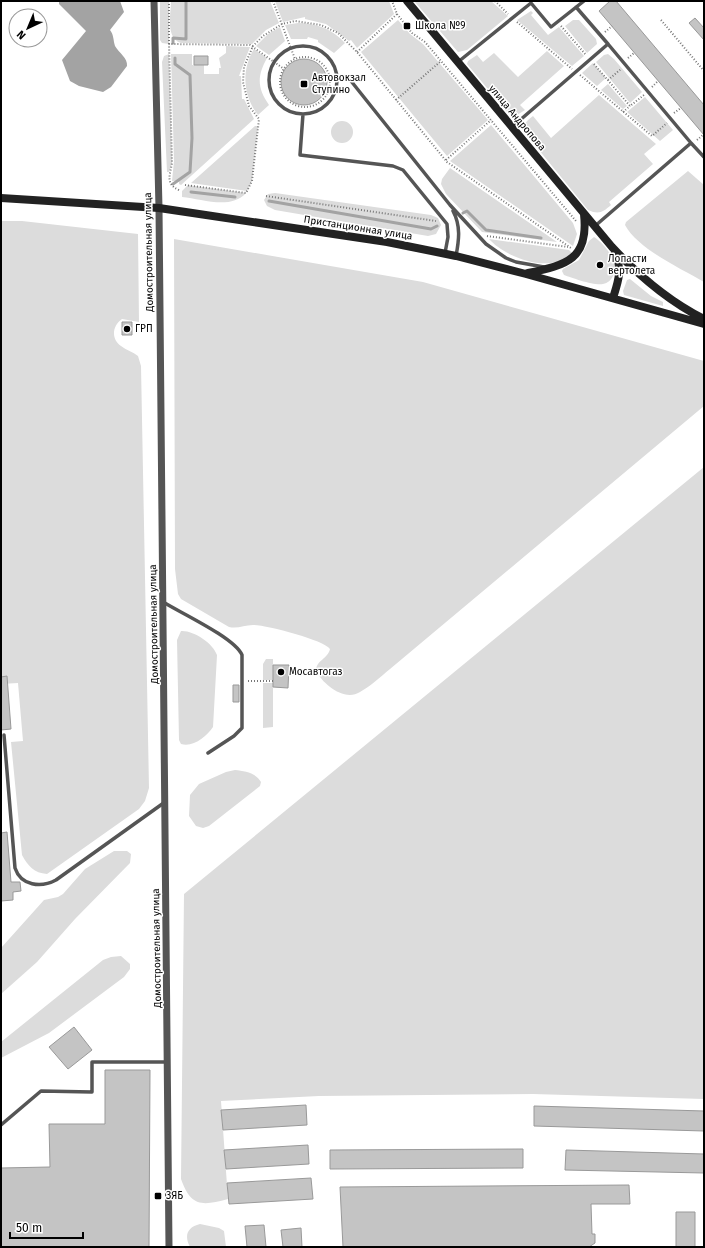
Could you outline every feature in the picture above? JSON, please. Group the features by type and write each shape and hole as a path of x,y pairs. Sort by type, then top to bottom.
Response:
{"main road":[{"name":"улица Андропова","path":"407,1 612,247 638,274 661,293 704,319"},
{"name":"Пристанционная улица","path":"1,198 159,208 387,242 456,256 526,274 704,324"},
{"path":"526,274 555,267 568,262 580,250 586,233 584,214"},
{"name":"улица Андропова","path":"612,247 620,268 619,280 614,298"}],"street":[{"name":"Домостроительная улица","path":"154,1 159,208 166,801 169,1247"}],"lane":[{"path":"457,62 531,3 551,27 584,1"},
{"path":"576,7 704,157"},
{"path":"512,128 608,44"},
{"path":"302,46 321,51 330,58 335,68 338,79 336,90 328,104 314,113 303,114 292,112 282,107 275,99 271,89 269,79 275,62 283,53 291,48 302,46"},
{"path":"338,79 347,76 450,205 486,244 506,258 526,264 555,267"},
{"path":"303,114 300,155 398,168 406,174 445,222 448,230 445,254"},
{"path":"594,226 692,143"},
{"path":"450,205 459,226 456,256"},
{"path":"163,602 228,640 239,648 243,658 242,728 234,736 208,753"},
{"path":"4,735 15,868 17,874 27,883 40,885 56,880 166,801"},
{"path":"1,1125 41,1091 92,1092 92,1062 168,1062"}],"path":[{"path":"169,1 172,163 168,175 171,185 179,190"},
{"path":"273,1 295,59"},
{"path":"392,1 397,14 412,32 425,42 578,225"},
{"path":"357,52 397,14"},
{"path":"661,20 704,71"},
{"path":"185,185 246,193 250,185 259,119 249,106 243,82 244,67 253,46 263,36 282,24 296,21 322,25 338,33 357,52 446,160 569,247 574,250 575,248"},
{"path":"560,26 630,106"},
{"path":"169,44 250,45 284,69"},
{"path":"306,57 313,58 325,67 330,82 328,90 320,100 312,106 305,107 290,102 285,97 280,84 284,69 295,59 306,57"},
{"path":"396,100 441,61"},
{"path":"608,80 626,66"},
{"path":"623,112 648,92"},
{"path":"670,117 681,108"},
{"path":"446,160 491,120"},
{"path":"692,143 704,134"},
{"path":"266,196 445,222"},
{"path":"485,235 569,247"},
{"path":"243,681 273,681"}],"shaded area":[{"path":"59,1 120,1 124,12 110,30 115,46 125,58 127,66 111,87 103,92 79,86 70,81 62,60 86,31 59,4"},
{"path":"160,1 169,1 169,44 162,43 160,40"},
{"path":"171,1 270,1 279,23 266,30 252,44 181,43 176,40 171,31"},
{"path":"275,1 389,1 394,14 357,48 351,40 349,41 326,24 305,19 305,17 283,22"},
{"path":"414,1 491,1 508,16 467,50 458,52"},
{"path":"531,11 533,13 531,15 548,35 559,27 584,56 572,66 517,20"},
{"path":"398,20 410,34 423,44 488,120 447,156 361,52"},
{"path":"573,20 579,20 596,39 597,44 587,53 565,26"},
{"path":"298,23 312,24 324,28 335,34 345,43 334,53 318,42 318,40 308,37 307,39 291,39 285,25"},
{"path":"280,27 285,41 269,55 256,46 268,34"},
{"path":"226,46 250,47 239,76 241,76 242,99 244,99 254,119 181,185 179,184 179,181 172,181 174,161 171,54 192,54 192,65 204,65 204,74 219,74 219,68 221,68 219,58 226,53"},
{"path":"254,49 267,58 261,71 260,87 269,105 258,115 249,100 246,83 247,66"},
{"path":"547,51 564,66 520,105 525,110 517,115 507,112 467,64 468,61 477,55 483,62 494,53 518,77"},
{"path":"169,54 172,163 169,172 167,172 162,62 164,56"},
{"path":"608,54 642,92 630,103 596,62 604,55"},
{"path":"593,63 606,78 597,86 582,73"},
{"path":"608,84 627,106 623,109 601,90"},
{"path":"599,95 656,144 644,154 653,164 609,202 611,205 603,211 592,212 588,210 525,133 524,128 527,121 533,116 551,138"},
{"path":"645,97 673,130 660,141 627,112"},
{"path":"342,121 350,124 353,132 350,140 342,143 334,140 331,132 334,124"},
{"path":"491,125 573,223 577,234 573,246 450,161"},
{"path":"255,126 258,126 252,181 247,191 191,183"},
{"path":"450,168 557,242 482,232 446,194 441,184 442,179"},
{"path":"688,171 704,185 704,282 649,250 631,234 625,225 626,222"},
{"path":"188,185 246,193 240,198 224,202 182,197 182,191"},
{"path":"275,193 431,215 438,218 441,225 436,234 428,236 275,210 267,206 264,200 268,194"},
{"path":"1,221 22,221 138,234 139,322 122,319 116,325 114,336 118,343 138,356 141,366 149,788 145,801 139,809 47,874 38,872 32,868 22,855 11,742 23,741 18,683 1,684"},
{"path":"594,237 603,244 613,260 615,271 611,279 603,284 595,284 564,275 562,271 563,269 579,260 589,241"},
{"path":"174,239 423,282 704,361 704,406 372,684 354,695 347,695 329,686 316,671 318,664 329,652 330,649 326,645 306,637 270,627 253,625 235,628 229,627 181,599 178,594 175,569"},
{"path":"489,239 569,250 572,253 553,263 529,261 517,258 506,252"},
{"path":"630,279 651,296 663,302 663,306 624,295 623,291 627,280"},
{"path":"704,467 704,1099 533,1094 319,1096 221,1101 228,1199 204,1203 193,1199 189,1195 181,1179 184,894"},
{"path":"181,631 186,631 202,638 215,650 217,655 213,727 207,734 195,743 186,745 181,744 179,740 177,640"},
{"path":"266,659 273,659 273,680 263,680 263,664"},
{"path":"263,683 273,683 273,727 263,728"},
{"path":"235,770 256,776 261,782 260,786 209,826 203,828 196,826 189,816 190,795 199,784 226,772"},
{"path":"114,851 127,851 131,854 130,863 75,919 37,962 1,994 1,948 44,900 58,897 63,894 85,869"},
{"path":"121,956 130,964 130,969 124,977 49,1033 1,1058 1,1042 103,960"},
{"path":"200,1224 219,1228 224,1231 226,1247 190,1247 187,1239 188,1232 192,1227"}],"building":[{"path":"610,1 616,1 704,105 704,135 599,11"},
{"path":"695,18 704,28 704,40 689,23"},
{"path":"194,56 208,56 208,65 194,65"},
{"name":"Автовокзал Ступино","path":"304,59 317,63 323,69 327,82 323,95 317,101 304,105 291,101 285,95 281,82 285,69 291,63"},
{"name":"ГРП","path":"122,322 132,322 132,335 122,335"},
{"name":"Мосавтогаз","path":"273,665 289,665 288,688 273,687"},
{"path":"7,676 11,729 1,730 1,677"},
{"path":"233,685 239,685 239,702 233,702"},
{"path":"7,832 11,882 20,882 21,891 13,892 13,900 1,901 1,833"},
{"path":"74,1027 92,1050 68,1069 49,1047"},
{"path":"105,1070 150,1070 149,1247 1,1247 1,1168 50,1167 49,1124 105,1124"},
{"path":"306,1105 307,1125 223,1130 221,1110"},
{"path":"534,1106 704,1111 704,1131 534,1126"},
{"path":"308,1145 309,1164 226,1169 224,1150"},
{"path":"523,1149 523,1168 330,1169 330,1150"},
{"path":"566,1150 704,1154 704,1173 565,1170"},
{"path":"311,1178 313,1199 229,1204 227,1183"},
{"path":"629,1185 630,1204 591,1204 592,1234 595,1234 595,1243 589,1247 343,1247 340,1187"},
{"path":"676,1212 695,1212 695,1247 676,1247"},
{"path":"264,1225 266,1247 247,1247 245,1226"},
{"path":"301,1228 302,1247 283,1247 281,1230"}],"waterway":[{"path":"173,43 173,38 186,39 186,1"},
{"path":"173,184 190,172 192,138 190,75 175,64 175,58"},
{"path":"191,192 235,197"},
{"path":"269,201 431,229 437,226"},
{"path":"463,213 467,211 486,230 541,238"}],"place":[{"name":"Школа №9","path":"407,26"},
{"name":"Автовокзал Ступино","path":"304,84"},
{"name":"Лопасти вертолета","path":"600,265"},
{"name":"ГРП","path":"127,329"},
{"name":"Мосавтогаз","path":"281,672"},
{"name":"ЗЯБ","path":"158,1196"}]}
